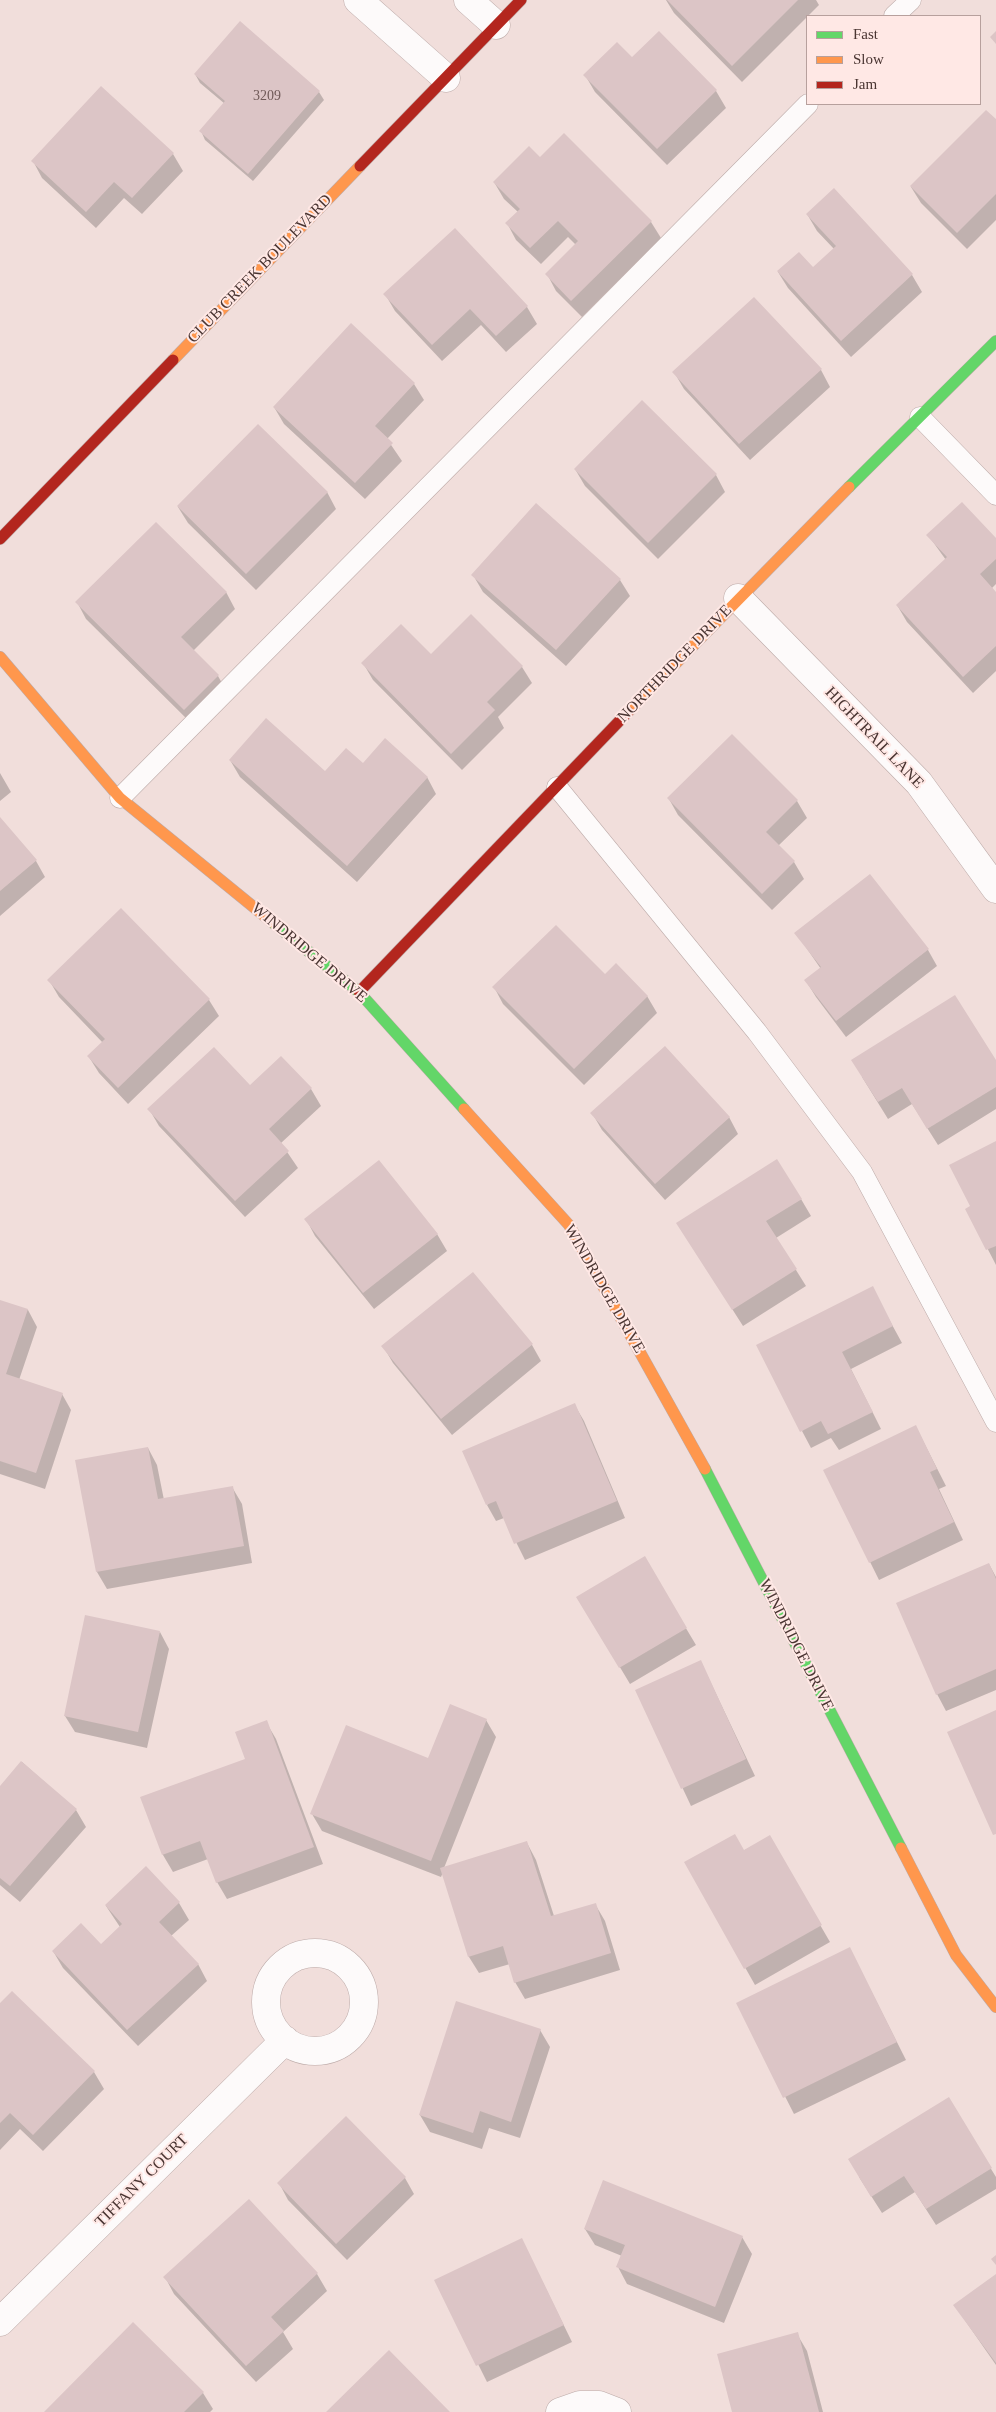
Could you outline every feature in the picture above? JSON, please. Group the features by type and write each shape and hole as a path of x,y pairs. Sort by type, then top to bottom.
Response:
{"street":[{"path":"358,0 446,78"},
{"path":"468,0 496,25"},
{"name":"CLUB CREEK BOULEVARD","path":"0,539 521,0"},
{"name":"NORTHRIDGE DRIVE","path":"359,992 738,598 996,341"},
{"name":"HIGHTRAIL LANE","path":"738,598 919,783 996,889"},
{"name":"WINDRIDGE DRIVE","path":"0,657 120,798 359,992 569,1225 690,1440 956,1955 996,2007"},
{"name":"TIFFANY COURT","path":"0,2322 284,2040"},
{"path":"560,2412 580,2405 599,2405 617,2412"}],"lane":[{"path":"895,15 910,0"},
{"path":"120,798 807,105"},
{"path":"920,418 996,494"},
{"path":"557,787 757,1032 862,1172 996,1422"}],"building":[{"path":"667,0 798,0 732,66"},
{"path":"240,21 320,91 248,174 199,131 225,101 194,74"},
{"path":"659,31 717,90 657,149 583,75 617,42 632,57"},
{"path":"996,31 996,44 990,37"},
{"path":"101,86 174,153 132,198 114,182 86,212 31,161"},
{"path":"986,110 996,119 996,194 957,233 910,186"},
{"path":"564,133 652,221 571,301 545,274 578,241 558,221 530,248 505,223 520,209 493,182 529,146 540,157"},
{"path":"834,188 913,274 841,341 777,271 799,252 813,267 836,246 806,214"},
{"path":"455,228 528,306 496,336 470,309 432,345 383,294"},
{"path":"754,297 822,369 739,444 672,372"},
{"path":"351,323 415,383 375,426 393,443 355,483 273,407"},
{"path":"642,400 717,474 648,543 574,469"},
{"path":"258,424 328,492 246,574 177,506"},
{"path":"962,502 996,538 996,559 980,574 996,592 996,646 963,677 896,605 947,557 926,535"},
{"path":"536,503 621,579 556,650 471,575"},
{"path":"156,522 227,592 181,637 219,675 184,710 75,602"},
{"path":"471,614 523,666 487,702 495,710 451,754 361,663 401,624 431,654"},
{"path":"266,718 325,771 346,748 363,763 385,738 428,777 347,866 229,760"},
{"path":"732,734 798,800 766,832 795,861 762,894 667,798"},
{"path":"0,817 37,860 0,891"},
{"path":"870,874 929,949 836,1021 804,980 821,967 794,933"},
{"path":"121,908 210,999 118,1088 87,1056 105,1039 47,980"},
{"path":"556,925 605,974 616,963 648,996 574,1069 492,987"},
{"path":"955,995 996,1060 996,1087 927,1129 902,1088 878,1102 851,1060"},
{"path":"665,1046 730,1117 655,1184 590,1113"},
{"path":"214,1047 250,1085 281,1056 312,1088 269,1129 289,1151 235,1201 147,1109"},
{"path":"996,1141 996,1246 986,1250 965,1209 970,1206 949,1165"},
{"path":"777,1159 802,1199 766,1221 797,1269 732,1310 676,1223"},
{"path":"379,1160 438,1234 363,1293 304,1219"},
{"path":"473,1272 533,1344 441,1419 381,1346"},
{"path":"873,1286 893,1326 842,1352 873,1412 828,1434 821,1421 800,1432 756,1345"},
{"path":"0,1300 28,1309 6,1374 63,1393 36,1473 0,1461"},
{"path":"575,1403 617,1501 514,1544 496,1501 486,1505 462,1451"},
{"path":"916,1425 937,1469 930,1472 954,1522 869,1563 823,1470"},
{"path":"148,1447 158,1499 233,1486 244,1546 96,1572 75,1460"},
{"path":"645,1556 687,1628 619,1668 576,1597"},
{"path":"989,1563 996,1579 996,1669 936,1695 896,1603"},
{"path":"85,1615 160,1631 138,1732 64,1716"},
{"path":"701,1660 746,1759 681,1789 635,1690"},
{"path":"450,1704 487,1719 431,1861 310,1814 346,1725 428,1758"},
{"path":"996,1710 996,1834 993,1835 947,1732"},
{"path":"267,1720 314,1847 216,1883 200,1841 162,1855 140,1797 245,1759 235,1732"},
{"path":"21,1761 77,1809 10,1886 0,1878 0,1786"},
{"path":"735,1834 744,1850 770,1835 822,1925 744,1969 684,1862"},
{"path":"527,1841 551,1916 596,1903 611,1953 514,1983 503,1946 468,1957 440,1868"},
{"path":"146,1866 180,1902 159,1922 199,1964 127,2030 52,1951 81,1923 101,1944 122,1924 105,1905"},
{"path":"850,1947 897,2042 783,2098 736,2003"},
{"path":"12,1991 95,2071 33,2135 10,2113 0,2123 0,2003"},
{"path":"456,2001 541,2029 511,2122 480,2111 473,2133 419,2115"},
{"path":"949,2097 992,2168 926,2209 904,2176 871,2197 848,2159"},
{"path":"346,2116 406,2177 336,2244 277,2183"},
{"path":"603,2180 743,2236 715,2307 616,2267 625,2245 584,2229"},
{"path":"249,2199 318,2273 271,2317 284,2331 246,2366 163,2277"},
{"path":"522,2238 564,2325 476,2366 434,2280"},
{"path":"996,2255 996,2265 991,2259"},
{"path":"996,2274 996,2363 953,2305"},
{"path":"133,2322 204,2392 184,2412 44,2412"},
{"path":"798,2332 819,2412 732,2412 717,2354"},
{"path":"389,2350 450,2412 326,2412"}],"traffic: fast":[{"path":"849,487 996,341"},
{"path":"272,922 359,992 464,1109"},
{"path":"705,1469 901,1848"}],"traffic: slow":[{"path":"173,360 360,166"},
{"path":"628,712 849,487"},
{"path":"0,657 120,798 272,922"},
{"path":"464,1109 569,1225 705,1469"},
{"path":"901,1848 956,1955 996,2007"}],"traffic: jam":[{"path":"360,166 521,0"},
{"path":"0,539 173,360"},
{"path":"359,992 628,712"}]}
